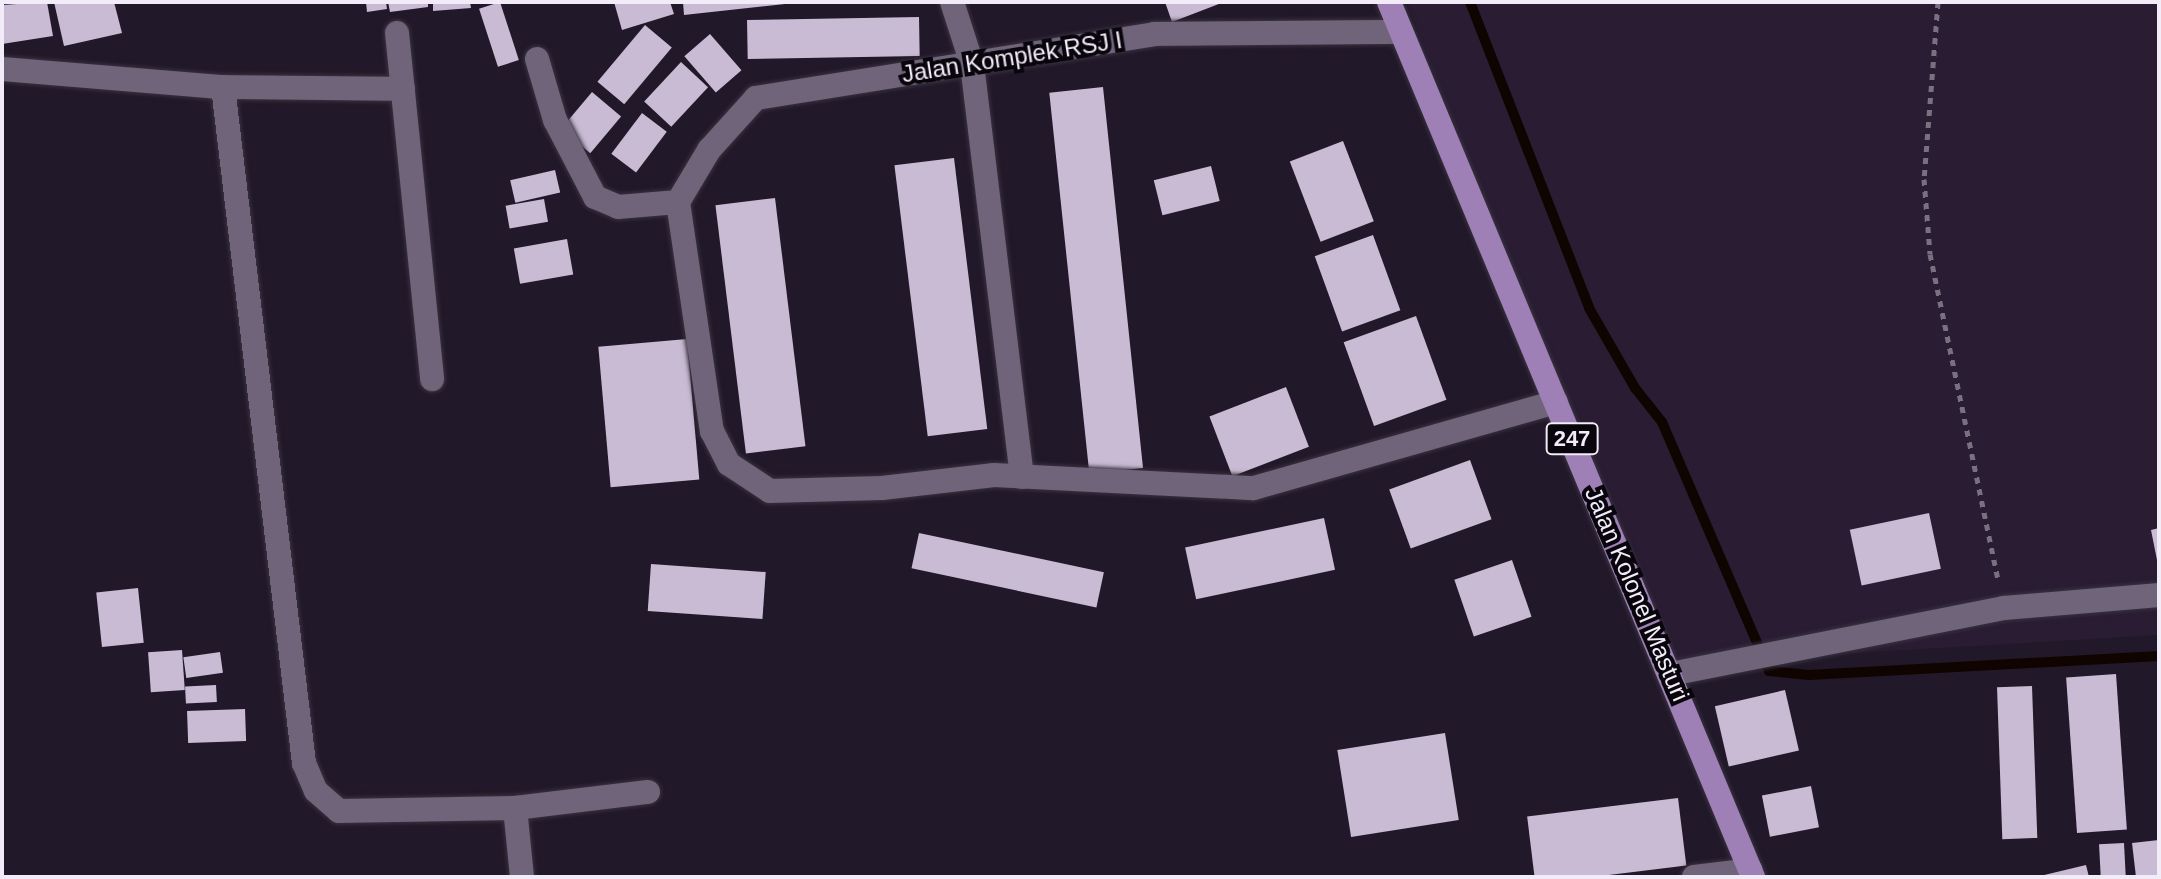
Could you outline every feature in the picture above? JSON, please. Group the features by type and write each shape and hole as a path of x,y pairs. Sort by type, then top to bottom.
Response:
{"main road":[{"name":"Jalan Kolonel Masturi","path":"1389,2 1752,873"}],"street":[{"path":"952,2 972,64 1022,477"},
{"name":"Jalan Komplek RSJ I","path":"678,202 709,150 756,98 1154,34 1401,32"},
{"path":"397,33 432,379"},
{"path":"537,59 555,120 595,197 618,207 678,202 712,431 729,464 770,491 1022,477 1254,488 1556,402"},
{"path":"2,69 223,87 403,89"},
{"path":"223,87 304,763 316,791 339,811 515,808 648,792"},
{"path":"1671,674 2004,608 2159,595"},
{"path":"515,808 522,877"},
{"path":"1694,877 1752,873"}],"path":[{"path":"1938,2 1924,164 1930,254 2004,608"}],"shaded area":[{"path":"1407,2 2159,2 2159,635 1669,664 1549,372"}],"building":[{"path":"47,2 53,36 2,44 2,5"},
{"path":"54,2 114,2 122,33 64,46"},
{"path":"366,2 386,2 387,9 367,12"},
{"path":"388,2 428,2 428,7 390,12"},
{"path":"433,2 470,2 471,8 433,11"},
{"path":"500,2 519,60 498,67 479,9"},
{"path":"614,2 670,2 674,14 622,30"},
{"path":"683,2 785,2 785,4 684,15"},
{"path":"1165,2 1224,2 1172,22"},
{"path":"919,17 920,56 748,59 747,20"},
{"path":"645,25 672,47 624,104 597,82"},
{"path":"710,34 741,70 716,93 684,56"},
{"path":"681,62 708,87 671,127 644,101"},
{"path":"1103,87 1143,468 1089,474 1049,93"},
{"path":"592,92 621,116 590,153 561,129"},
{"path":"642,113 667,132 636,172 611,154"},
{"path":"1343,141 1374,221 1321,242 1290,161"},
{"path":"954,158 987,429 928,436 894,165"},
{"path":"1211,166 1220,201 1162,215 1154,180"},
{"path":"555,170 560,192 515,203 510,180"},
{"path":"775,198 805,446 746,453 715,205"},
{"path":"544,199 548,222 510,228 506,206"},
{"path":"1373,235 1400,310 1342,331 1315,256"},
{"path":"567,239 573,274 520,284 514,248"},
{"path":"1416,316 1446,400 1374,426 1344,342"},
{"path":"687,339 699,479 611,487 598,347"},
{"path":"1286,387 1309,447 1232,476 1209,416"},
{"path":"1470,460 1492,519 1411,549 1389,489"},
{"path":"1929,513 1941,569 1862,586 1850,530"},
{"path":"1324,518 1335,570 1196,599 1185,548"},
{"path":"2159,528 2159,565 2158,565 2151,530"},
{"path":"919,533 1104,572 1096,608 912,568"},
{"path":"1512,560 1532,617 1474,637 1454,580"},
{"path":"651,564 766,572 762,619 648,611"},
{"path":"138,588 144,643 102,647 96,592"},
{"path":"182,650 185,690 151,692 148,652"},
{"path":"220,652 223,673 186,678 183,657"},
{"path":"2116,674 2127,830 2077,833 2066,677"},
{"path":"216,685 217,702 186,704 185,687"},
{"path":"2032,686 2037,838 2002,839 1997,687"},
{"path":"1785,690 1799,750 1729,767 1715,706"},
{"path":"245,709 246,741 188,743 187,711"},
{"path":"1445,733 1459,820 1351,837 1337,750"},
{"path":"1811,786 1819,827 1770,837 1762,796"},
{"path":"1678,798 1686,865 1593,877 1535,877 1527,817"},
{"path":"2159,840 2159,877 2136,877 2132,843"},
{"path":"2124,843 2126,877 2101,877 2099,844"},
{"path":"2086,865 2089,877 2040,877 2040,876"}],"waterway":[{"path":"1470,2 1589,308 1635,388 1662,422 1769,671 1809,675 2159,656"}]}
